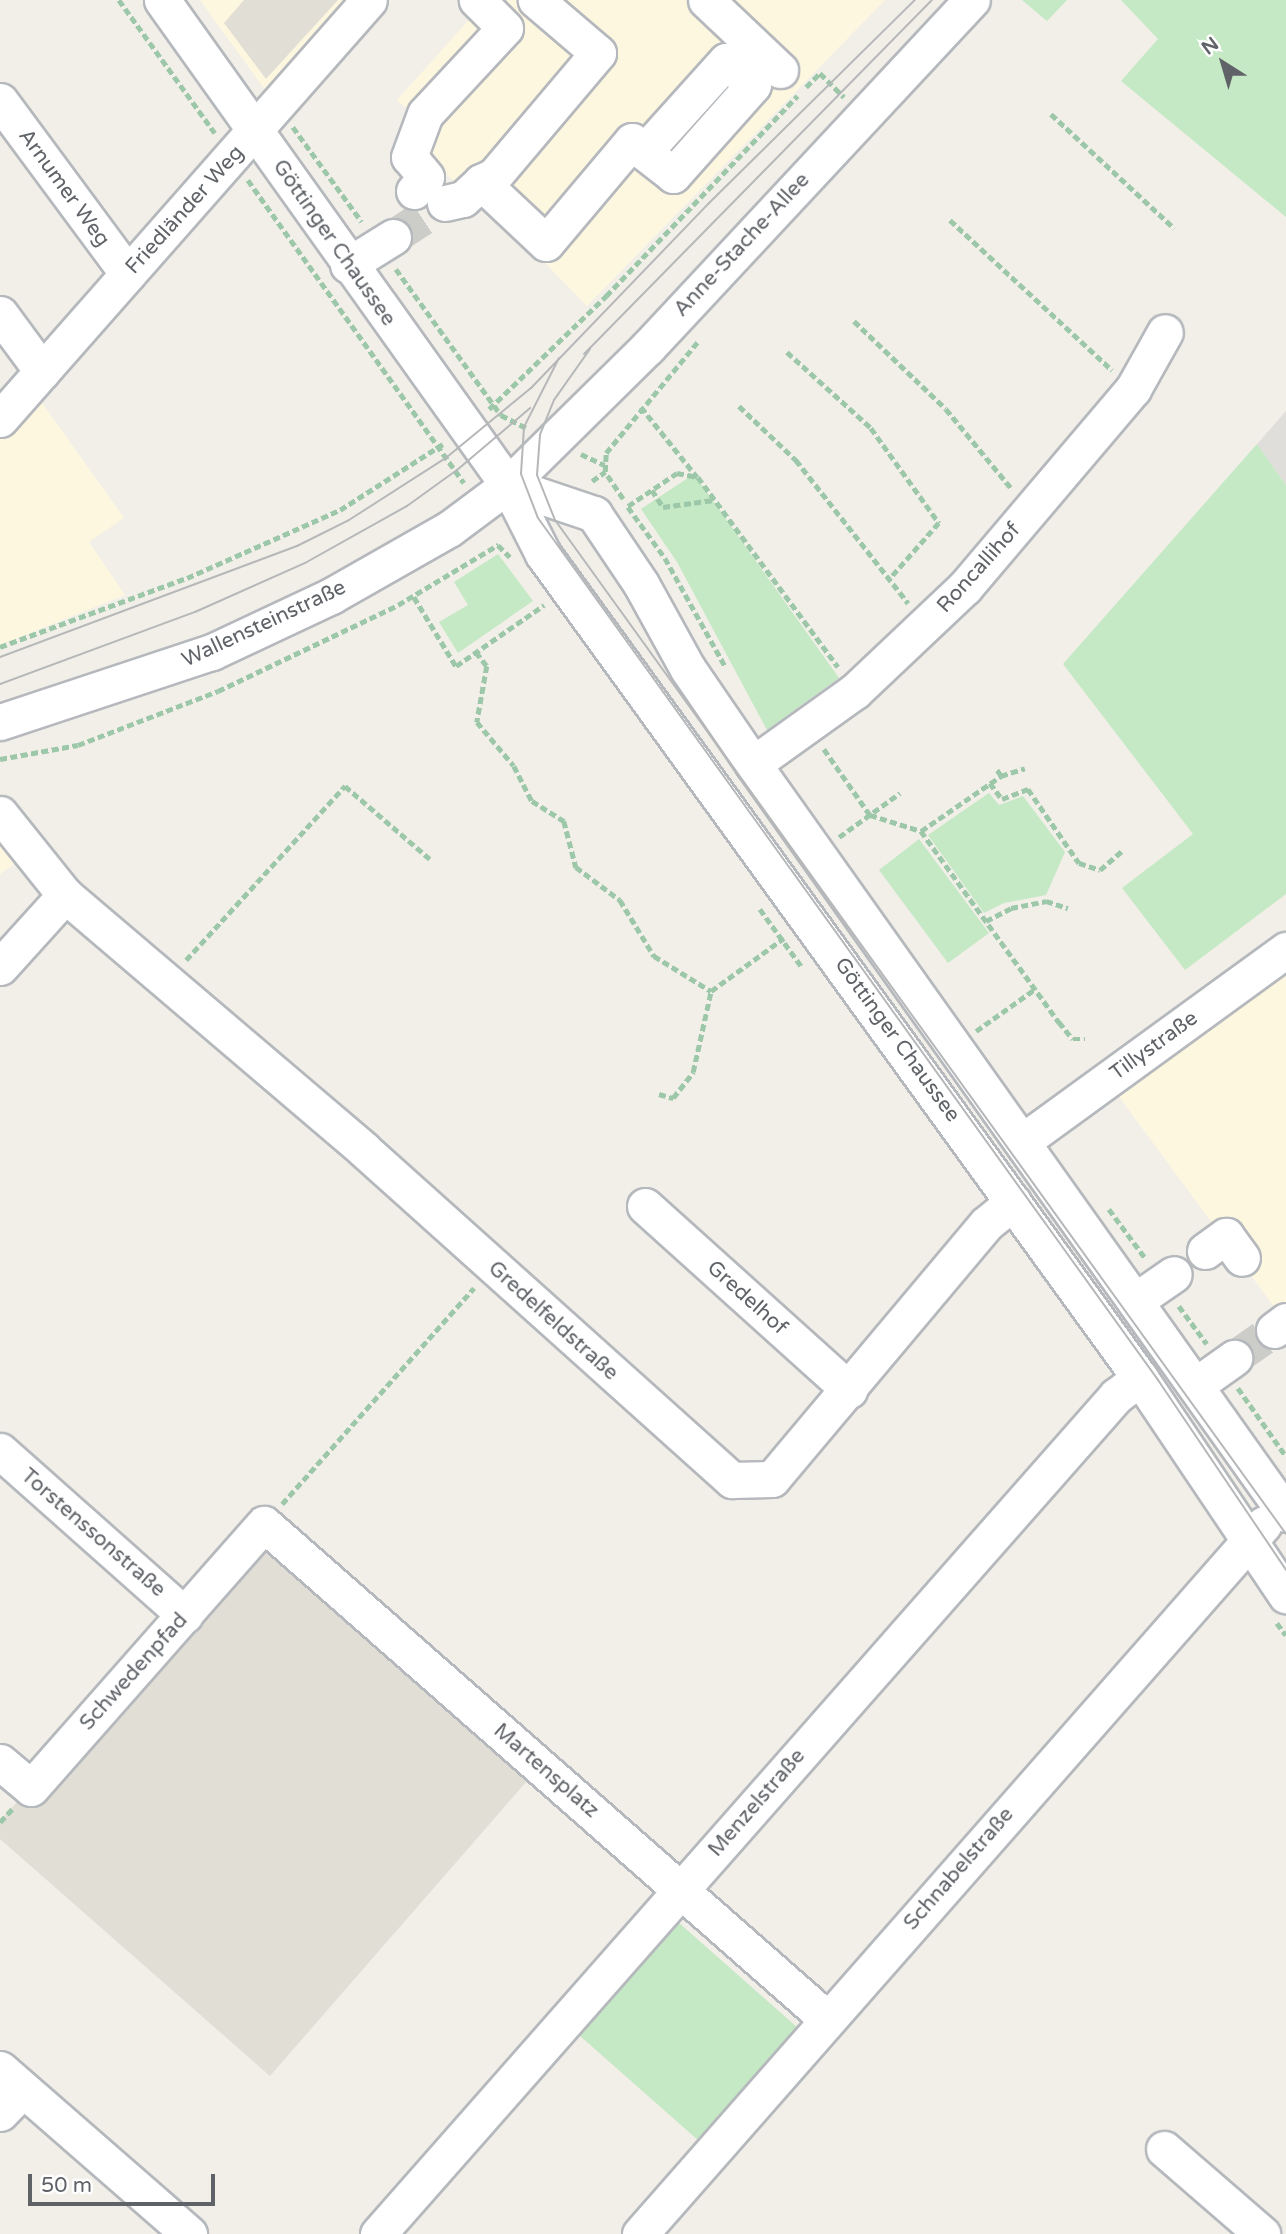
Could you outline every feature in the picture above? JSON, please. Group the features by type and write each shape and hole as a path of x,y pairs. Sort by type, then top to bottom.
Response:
{"street":[{"name":"Göttinger Chaussee","path":"162,0 348,265 508,485 543,554 810,918 1140,1378 1286,1595"},
{"name":"Friedländer Weg","path":"0,419 233,158 369,0"},
{"path":"477,0 505,28 425,114 408,157 426,177 430,197 463,199 481,182 494,176 598,53 536,0"},
{"path":"706,0 794,84"},
{"name":"Anne-Stache-Allee","path":"508,485 648,347 972,0"},
{"name":"Arnumer Weg","path":"0,101 128,274"},
{"path":"481,182 546,243 632,141 644,152"},
{"path":"348,265 393,237"},
{"path":"0,314 42,371"},
{"name":"Roncallihof","path":"753,764 855,691 927,625 1029,512 1133,389 1165,332"},
{"name":"Göttinger Chaussee","path":"508,485 594,514 641,584 688,668 753,764 1284,1507"},
{"name":"Wallensteinstraße","path":"0,722 212,652 331,596 477,508 508,485"},
{"name":"Gredelfeldstraße","path":"0,814 65,895 493,1267 732,1480 772,1479 986,1224 1013,1202"},
{"path":"0,967 65,895"},
{"name":"Tillystraße","path":"1023,1141 1286,950"},
{"name":"Gredelhof","path":"645,1206 849,1390"},
{"path":"1205,1251 1226,1236 1242,1258"},
{"path":"1135,1301 1174,1274"},
{"path":"1196,1385 1234,1358"},
{"name":"Menzelstraße","path":"378,2234 1116,1396 1140,1378"},
{"name":"Torstenssonstraße","path":"0,1451 185,1615"},
{"name":"Schnabelstraße","path":"640,2234 1250,1540 1284,1507"},
{"name":"Schwedenpfad","path":"0,1762 31,1788 264,1524"},
{"name":"Martensplatz","path":"264,1524 827,2019"},
{"path":"8,2090 189,2234"},
{"path":"1164,2149 1262,2234"}],"path":[{"path":"119,0 439,447 498,545"},
{"path":"494,405 606,296 794,84 820,73 851,104"},
{"path":"1051,114 1174,228"},
{"path":"950,220 1133,389"},
{"path":"854,321 946,409 1029,512"},
{"path":"787,352 871,428 939,523 888,581"},
{"path":"605,472 606,453 641,407 698,477 855,691"},
{"path":"739,407 796,460 888,581 927,625"},
{"path":"0,647 187,578 340,510 439,447"},
{"path":"627,506 677,473 698,477"},
{"path":"652,490 663,507 714,500"},
{"path":"414,597 456,666 568,588"},
{"path":"476,652 487,666 477,722 513,766 532,801 564,821 576,867 620,900 654,956 710,991"},
{"path":"823,748 870,815 921,831 1073,1040 1084,1039"},
{"path":"921,831 1001,776 1025,768"},
{"path":"996,769 1001,776"},
{"path":"990,783 1002,799 1028,789 1079,863 1100,870 1123,850"},
{"path":"166,981 345,786 430,859"},
{"path":"834,841 900,793"},
{"path":"986,921 1011,908 1046,901 1068,908"},
{"path":"659,1094 673,1097 693,1072 710,991 810,918"},
{"path":"973,1034 1035,989"},
{"path":"264,1524 493,1267"}],"shaded area":[{"path":"200,0 362,0 274,102"},
{"path":"244,0 338,0 266,79 224,23"},
{"path":"463,0 885,0 587,306 484,200 455,182 416,147 416,117 397,100 476,12"},
{"path":"35,393 124,518 89,542 125,595 0,645 0,433"},
{"path":"1286,411 1286,485 1257,444"},
{"path":"0,824 24,857 0,874"},
{"path":"1286,969 1286,1323 1117,1094"},
{"path":"264,1524 540,1766 270,2076 0,1839 0,1821"}],"green space":[{"path":"1022,0 1067,0 1047,21"},
{"path":"1121,0 1286,0 1286,217 1121,81 1158,39"},
{"path":"1257,444 1286,485 1286,894 1185,970 1122,888 1193,834 1063,664"},
{"path":"694,474 839,678 767,730 677,562 641,509"},
{"path":"498,554 533,601 458,653 439,622 468,605 454,582"},
{"path":"989,793 999,805 1023,796 1065,852 1046,895 1004,903 984,913 928,835"},
{"path":"919,839 989,933 948,963 879,870"},
{"path":"678,1922 798,2028 699,2141 579,2035"}],"tunnel":[{"path":"393,237 445,203"},
{"path":"1234,1358 1274,1330"}],"tram line":[{"path":"0,657 297,546 349,520 447,457 531,388 709,203 915,0"},
{"path":"584,354 932,0"},
{"path":"590,349 554,400 540,435 537,475 555,520 1286,1534"},
{"path":"559,358 524,427 521,474 538,518 1158,1380 1286,1570"},
{"path":"0,684 195,612 305,563 407,506 457,470 530,408"}]}
